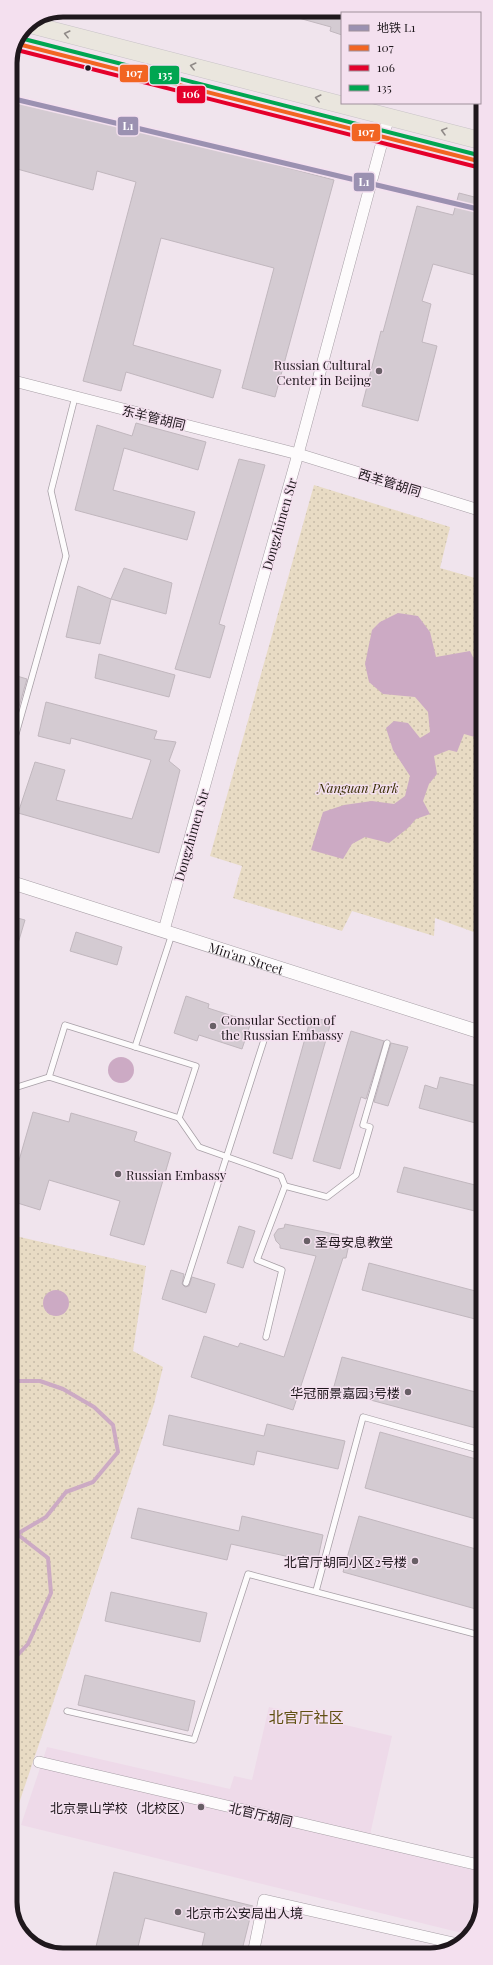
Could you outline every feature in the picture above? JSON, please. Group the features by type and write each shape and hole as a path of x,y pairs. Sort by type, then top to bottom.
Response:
{"main road":[{"path":"36,26 341,104"},
{"path":"20,45 476,161"},
{"path":"342,104 476,139"}],"street":[{"name":"Dongzhimen Str","path":"169,931 389,116"},
{"name":"东羊管胡同","path":"17,382 298,454"},
{"name":"西羊管胡同","path":"298,454 476,509"},
{"name":"Min'an Street","path":"17,884 169,931 476,1031"},
{"name":"北官厅胡同","path":"39,1762 476,1864"},
{"path":"254,1948 264,1900 449,1944"}],"lane":[{"path":"17,730 66,556 51,492 75,397"},
{"path":"135,1047 169,931"},
{"path":"48,1077 65,1025 196,1066 179,1118"},
{"path":"186,1283 265,1037"},
{"path":"285,1186 327,1197 356,1175 370,1127 363,1125 387,1043"},
{"path":"17,1087 48,1077 179,1118 199,1148 281,1176 285,1186 257,1260 282,1270 266,1337"},
{"path":"316,1591 363,1417 476,1449"},
{"path":"67,1711 194,1740 248,1574 476,1634"}],"shaded area":[{"path":"398,613 418,616 430,632 436,657 470,651 476,663 476,737 464,734 457,752 449,750 434,756 437,774 429,784 423,801 430,814 416,819 408,828 389,843 365,837 352,844 343,859 311,850 323,812 344,805 372,801 394,804 405,796 410,776 393,750 386,728 394,721 408,723 420,738 430,732 428,712 415,697 383,694 369,682 365,664 372,630 380,622"},
{"path":"121,1057 130,1061 134,1070 130,1079 121,1083 112,1079 108,1070 112,1061"},
{"path":"56,1290 65,1294 69,1303 65,1312 56,1316 47,1312 43,1303 47,1294"},
{"name":"北京景山学校（北校区）","path":"269,1707 392,1736 368,1844 476,1871 476,1893 467,1930 464,1933 21,1825 47,1747 230,1789 234,1776 252,1780"}],"green space":[{"name":"Nanguan Park","path":"314,485 450,527 440,568 476,578 476,933 435,918 434,936 352,911 342,931 233,898 242,866 210,856"},
{"path":"17,1236 146,1266 133,1351 163,1367 154,1404 17,1809"}],"building":[{"path":"295,17 341,17 341,35 330,31 331,27"},
{"path":"21,98 334,180 275,397 242,388 274,268 161,238 133,345 221,370 213,398 126,372 121,391 83,381 136,182 97,171 93,190 17,169 17,114"},
{"path":"459,193 476,197 476,275 433,264 422,301 431,304 422,342 437,346 418,421 362,406 381,331 383,332 417,206 453,215"},
{"path":"136,423 206,442 198,470 124,448 113,490 195,512 187,540 75,510 97,425 132,436"},
{"path":"239,459 265,465 219,624 225,626 210,678 175,669"},
{"path":"124,568 172,583 166,614 111,599"},
{"path":"78,586 111,599 100,644 66,637"},
{"path":"99,654 175,675 169,697 95,678"},
{"path":"17,676 27,679 17,713"},
{"path":"46,702 157,731 154,739 176,742 169,761 180,770 159,853 18,813 35,762 65,770 56,800 132,819 151,760 71,738 70,744 38,736"},
{"path":"17,918 25,920 17,947"},
{"path":"76,932 122,947 117,965 70,951"},
{"name":"Consular Section of the Russian Embassy","path":"186,996 209,1004 208,1008 251,1022 242,1049 199,1035 197,1041 174,1033"},
{"path":"311,1017 331,1022 292,1159 273,1153"},
{"path":"351,1031 384,1041 366,1099 361,1097 340,1169 313,1161"},
{"path":"391,1043 408,1047 388,1106 374,1102"},
{"path":"440,1077 476,1086 476,1123 419,1108 425,1085 437,1089"},
{"name":"Russian Embassy","path":"33,1112 69,1122 71,1113 137,1132 134,1141 171,1153 144,1245 110,1235 120,1201 49,1180 40,1210 17,1203 17,1167"},
{"path":"404,1167 476,1185 476,1211 397,1192"},
{"path":"285,1224 339,1235 338,1242 349,1244 346,1258 343,1258 293,1410 191,1377 204,1336 238,1347 240,1343 284,1357 316,1256 280,1248 280,1245 276,1241 274,1235 278,1229 284,1228"},
{"path":"239,1226 255,1231 243,1268 227,1263"},
{"path":"369,1263 476,1291 476,1319 362,1290"},
{"path":"171,1270 184,1274 182,1284 185,1287 189,1286 192,1277 215,1284 206,1313 162,1299"},
{"name":"华冠丽景嘉园3号楼","path":"342,1357 476,1392 476,1428 333,1390"},
{"path":"169,1415 264,1436 267,1424 345,1441 338,1469 257,1451 254,1465 163,1445"},
{"path":"380,1432 476,1459 476,1519 365,1488"},
{"path":"138,1508 239,1531 242,1516 323,1535 317,1563 231,1544 227,1560 131,1538"},
{"name":"北官厅胡同小区2号楼","path":"359,1516 476,1549 476,1609 343,1572"},
{"path":"111,1592 207,1613 200,1642 105,1621"},
{"path":"85,1675 195,1701 188,1731 78,1705"},
{"name":"北京市公安局出人境","path":"114,1872 253,1906 242,1948 202,1948 205,1933 145,1918 138,1948 96,1948"}],"waterway":[{"path":"17,1381 40,1381 63,1389 94,1407 113,1425 118,1452 93,1482 66,1492 46,1517 17,1534"},
{"path":"17,1534 48,1558 51,1593 28,1644 17,1656"}],"metro line":[{"name":"L1","path":"17,100 476,209"}],"transit line":[{"name":"135","path":"24,39 476,154"},
{"name":"107","path":"20,45 476,160"},
{"name":"106","path":"19,50 476,167"}],"place":[{"name":"Russian Cultural Center in Beijng","path":"379,371"},
{"name":"Consular Section of the Russian Embassy","path":"213,1026"},
{"name":"Russian Embassy","path":"118,1174"},
{"name":"圣母安息教堂","path":"307,1241"},
{"name":"华冠丽景嘉园3号楼","path":"408,1392"},
{"name":"北官厅胡同小区2号楼","path":"415,1561"},
{"name":"北京景山学校（北校区）","path":"201,1807"},
{"name":"北京市公安局出人境","path":"178,1912"}],"district":[{"name":"北官厅社区","path":"306,1717"}]}
